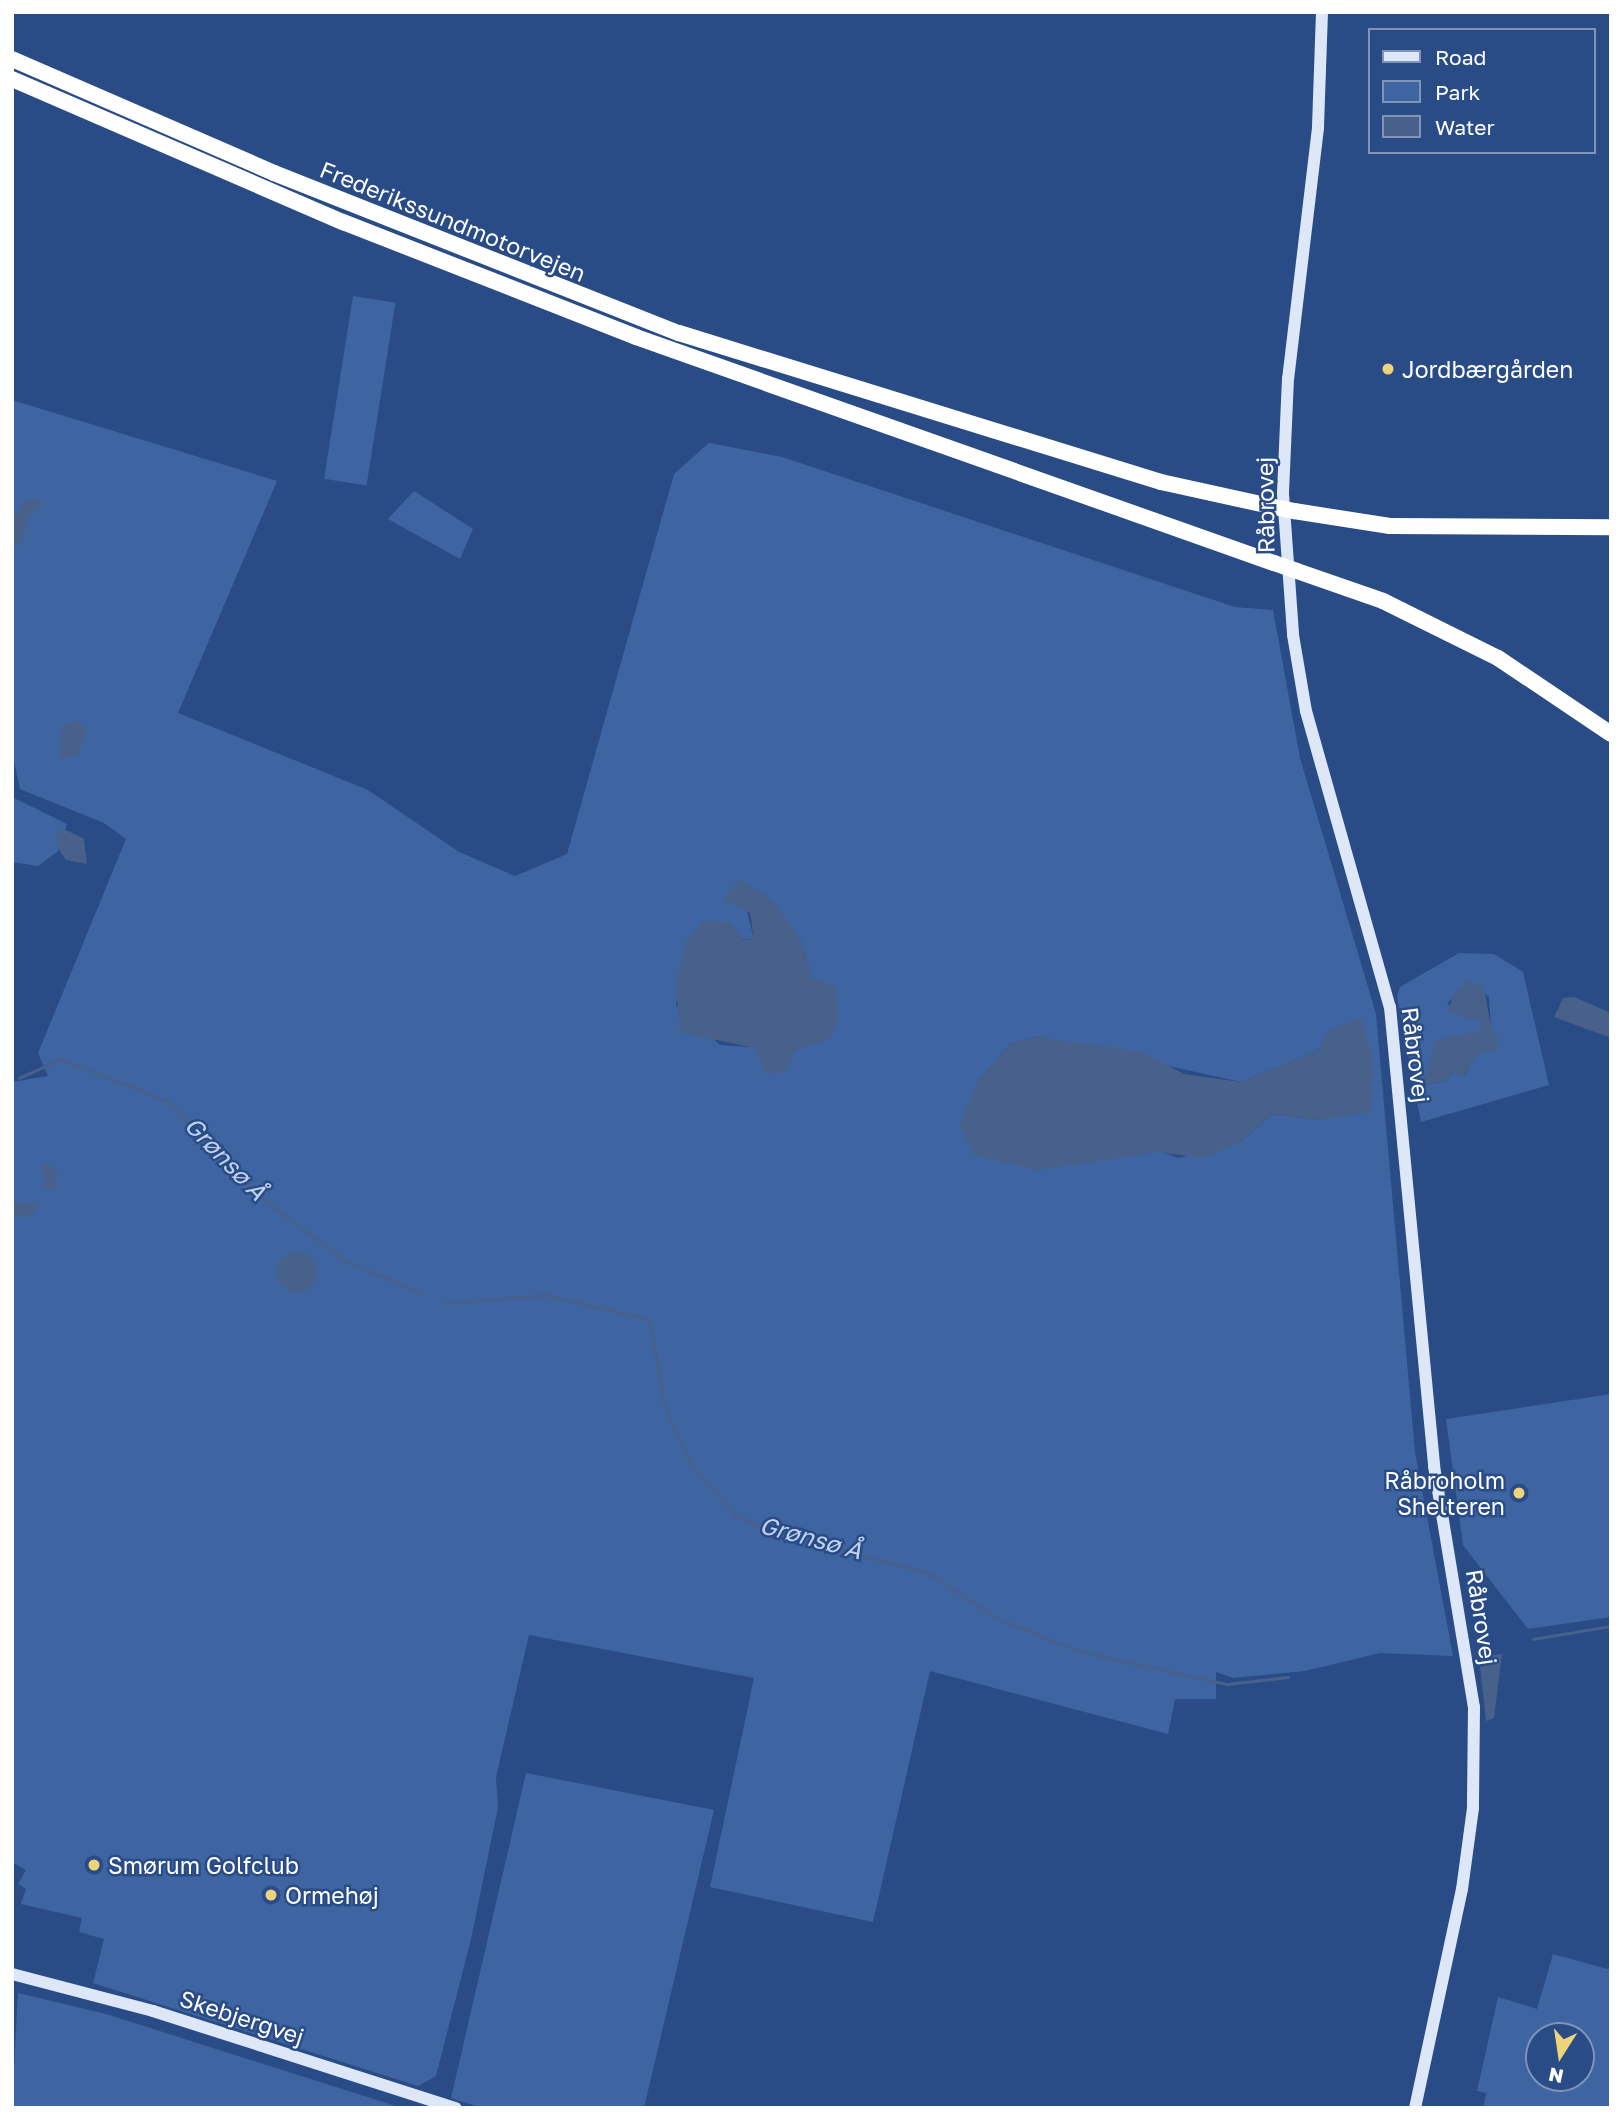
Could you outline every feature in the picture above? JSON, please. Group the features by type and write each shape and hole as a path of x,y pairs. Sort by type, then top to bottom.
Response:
{"highway":[{"name":"Frederikssundmotorvejen","path":"12,59 472,255 679,334 886,400 1161,482 1294,511 1390,526 1611,527"},
{"path":"12,79 158,143 636,337 1383,601 1498,658 1611,734"}],"street":[{"name":"Råbrovej","path":"1322,12 1318,128 1288,377 1283,494 1293,635 1306,711 1390,1007 1434,1466 1474,1707 1473,1808 1462,1889 1415,2108"},
{"name":"Skebjergvej","path":"12,1974 153,2011 456,2108"}],"green space":[{"path":"353,296 395,303 367,485 324,479"},
{"path":"12,400 277,481 178,713 368,790 459,852 515,876 567,854 674,474 709,443 782,457 1235,607 1273,610 1300,758 1376,1014 1415,1452 1453,1656 1380,1653 1305,1671 1233,1678 1216,1672 1216,1699 1175,1699 1168,1734 930,1671 873,1922 710,1887 754,1678 529,1635 496,1777 498,1807 471,1939 436,2076 418,2086 93,1983 104,1939 79,1932 82,1918 21,1904 26,1889 18,1884 26,1870 12,1862 12,1082 48,1076 38,1053 126,839 104,823 20,789 12,752","holes":["739,879 772,900 801,942 812,978 823,982 808,1042 795,1050 720,1045 676,1005 686,942 754,939","1361,1019 1318,1120 1272,1114 1240,1143 1178,1158 978,1081 1011,1043 1037,1037 1241,1082 1318,1051 1331,1029"]},
{"path":"414,491 473,529 460,559 388,519"},
{"path":"12,797 67,824 58,851 38,866 12,862"},
{"path":"1459,953 1494,954 1523,972 1549,1085 1421,1122 1397,996 1400,987","holes":["1468,980 1489,997 1491,1027 1464,1076 1452,1072 1448,1080 1424,1085 1480,1031 1481,1021 1447,1004"]},
{"path":"1611,1394 1611,1617 1528,1629 1463,1545 1446,1419"},
{"path":"526,1773 714,1810 644,2108 482,2108 451,2098"},
{"path":"1553,1954 1611,1970 1611,2108 1483,2108 1486,2093 1477,2091 1498,1997 1537,2009"},
{"path":"18,1993 106,2014 402,2108 12,2108"}],"water":[{"path":"26,498 41,500 41,506 28,518 22,544 12,547 12,522"},
{"path":"78,721 87,731 78,755 61,759 62,725"},
{"path":"66,830 84,839 87,864 66,860 58,848 56,831"},
{"path":"739,879 773,900 801,942 812,978 836,987 837,1020 830,1039 795,1050 786,1072 766,1074 754,1048 680,1032 676,985 686,941 704,921 731,923 743,940 754,939 750,913 723,900"},
{"path":"1468,980 1484,988 1491,1027 1499,1039 1495,1050 1477,1054 1463,1077 1452,1072 1448,1080 1423,1085 1436,1040 1480,1031 1480,1021 1448,1012 1454,992"},
{"path":"1574,997 1611,1013 1611,1038 1554,1017 1563,998"},
{"path":"1361,1018 1373,1060 1371,1112 1318,1120 1272,1114 1240,1143 1202,1158 1158,1152 1037,1170 974,1155 959,1126 978,1081 1011,1043 1037,1037 1142,1052 1184,1074 1241,1082 1318,1051 1330,1029"},
{"path":"43,1161 58,1172 54,1191 44,1187"},
{"path":"42,1202 30,1217 12,1216 12,1204"},
{"path":"297,1252 311,1258 317,1272 311,1286 297,1292 283,1286 277,1272 283,1258"},
{"path":"1502,1654 1494,1718 1486,1721 1479,1657"}],"waterway":[{"name":"Grønsø Å","path":"19,1078 61,1059 168,1101 260,1197 348,1262 423,1294"},
{"name":"Grønsø Å","path":"444,1303 547,1295 650,1320 665,1407 691,1464 735,1514 768,1530 928,1573 999,1619 1079,1651 1227,1684 1288,1677"},
{"name":"Grønsø Å","path":"1533,1639 1611,1626"}],"place":[{"name":"Jordbærgården","path":"1388,369"},
{"name":"Råbroholm Shelteren","path":"1519,1493"},
{"name":"Smørum Golfclub","path":"94,1865"},
{"name":"Ormehøj","path":"271,1895"}]}
